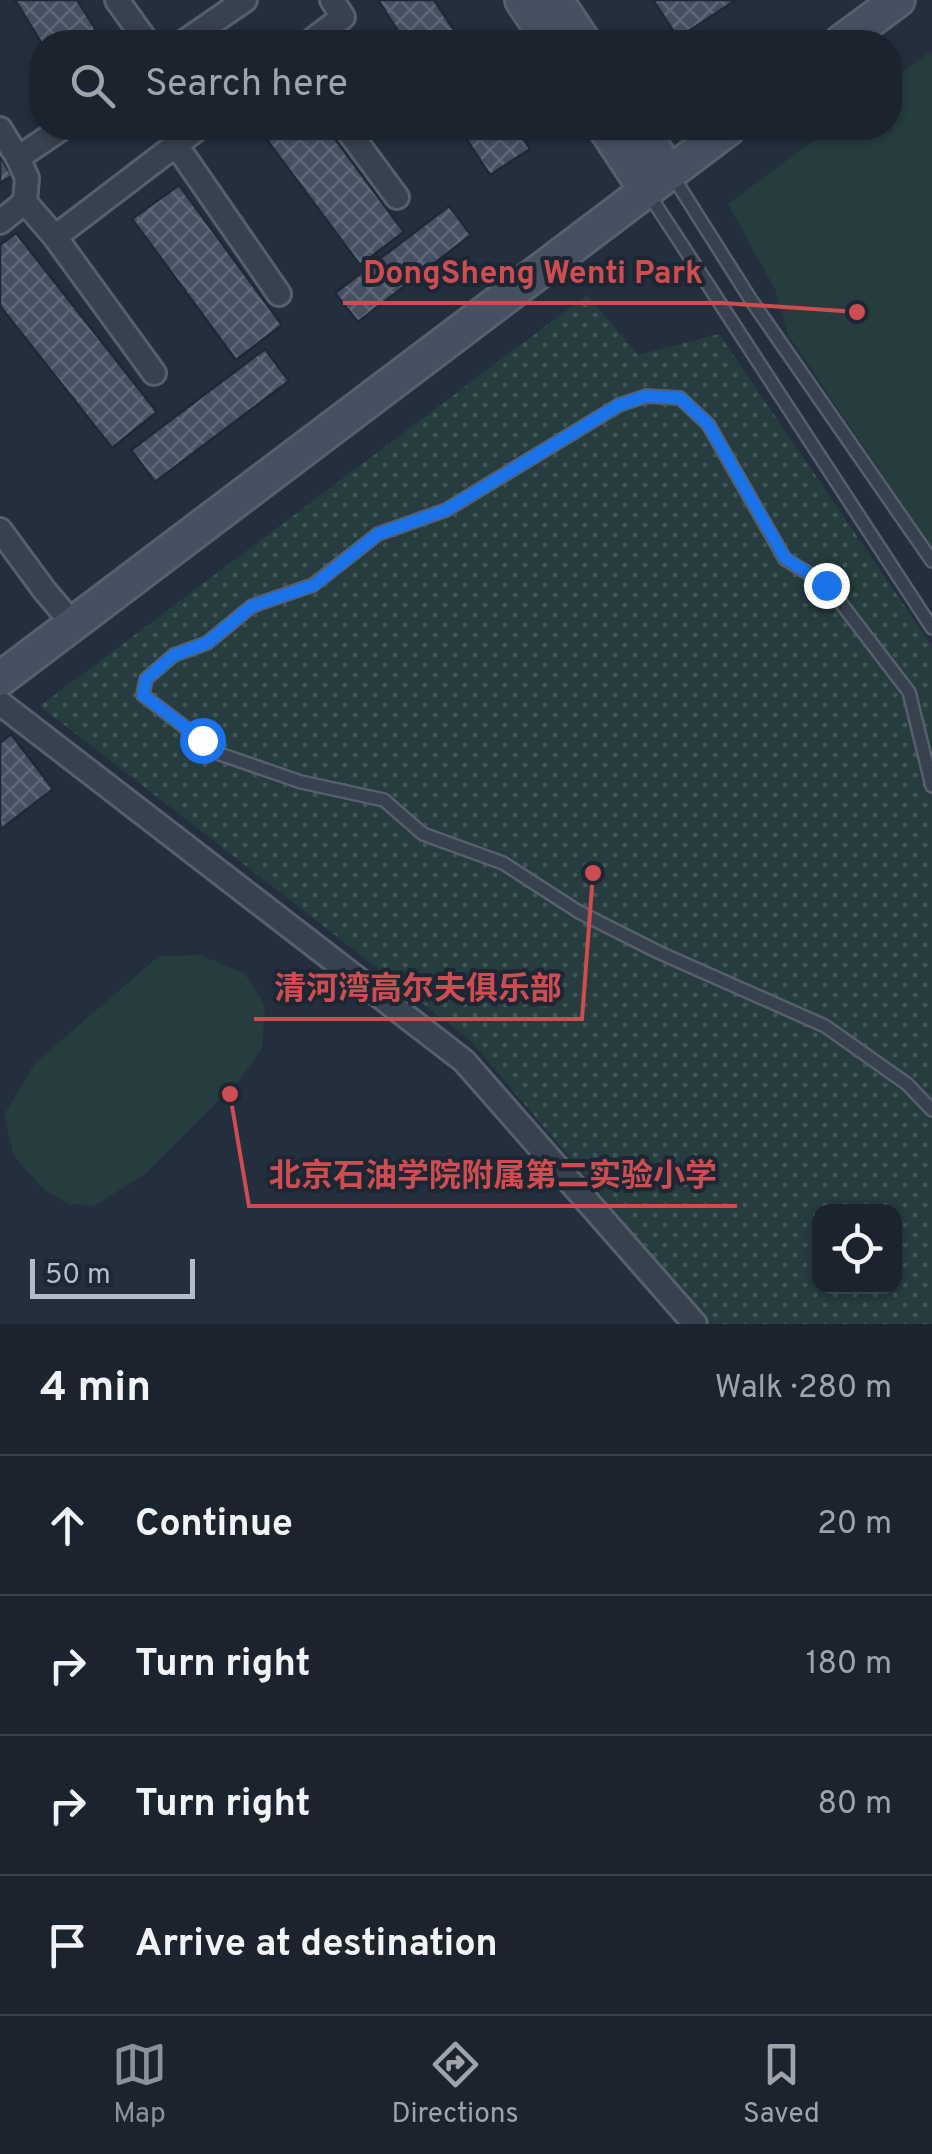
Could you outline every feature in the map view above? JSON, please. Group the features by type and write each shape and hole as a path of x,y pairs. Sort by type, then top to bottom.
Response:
{"street":[{"path":"117,0 138,30"},
{"path":"201,30 245,0"},
{"path":"326,30 344,17 332,0"},
{"path":"522,0 542,30"},
{"path":"556,0 576,30"},
{"path":"858,30 898,0"},
{"path":"0,129 27,178 25,202 154,373"},
{"path":"18,158 44,140"},
{"path":"55,237 182,140"},
{"path":"355,140 397,197"},
{"path":"617,140 658,181"},
{"path":"644,140 658,181"},
{"path":"0,679 713,140"},
{"path":"176,145 280,294"},
{"path":"0,222 25,202"},
{"path":"0,530 44,592 73,624"},
{"path":"0,703 464,1061 695,1324"}],"lane":[{"path":"658,181 751,300 932,562"},
{"path":"658,181 932,628"},
{"path":"932,786 909,692 826,585 785,558 708,424 680,398 646,396 619,405 446,510 378,534 314,585 252,606 207,643 174,655 146,679 143,695 220,754 301,782 384,800 424,834 504,863 579,912 658,952 825,1026 908,1084 932,1110"}],"green space":[{"path":"932,50 932,548 788,335 775,289 728,204 814,140 902,140 902,73"},
{"path":"587,295 638,355 719,334 932,646 932,1324 711,1324 470,1040 40,706"},
{"path":"200,955 244,973 265,1005 262,1048 240,1079 145,1174 94,1206 69,1204 44,1190 14,1156 4,1115 35,1063 159,956"}],"building":[{"path":"15,0 77,0 96,30 33,30"},
{"path":"378,0 434,0 454,30 397,30"},
{"path":"653,0 736,0 690,30 673,30"},
{"path":"267,140 336,140 404,232 360,265"},
{"path":"467,140 524,140 530,149 490,175"},
{"path":"0,157 12,176 0,183"},
{"path":"179,185 282,325 236,360 132,219"},
{"path":"449,206 471,235 358,322 335,293"},
{"path":"16,233 157,412 112,448 0,306 0,245"},
{"path":"265,349 289,381 155,482 131,450"},
{"path":"11,734 53,789 0,830 0,743"}],"place":[{"name":"DongSheng Wenti Park","path":"857,312"},
{"name":"清河湾高尔夫俱乐部","path":"593,873"},
{"name":"北京石油学院附属第二实验小学","path":"230,1094"}],"route":[{"path":"202,740 143,695 146,679 174,655 207,643 252,606 314,585 378,534 446,510 619,405 646,396 680,398 708,424 785,558 826,585"}]}
